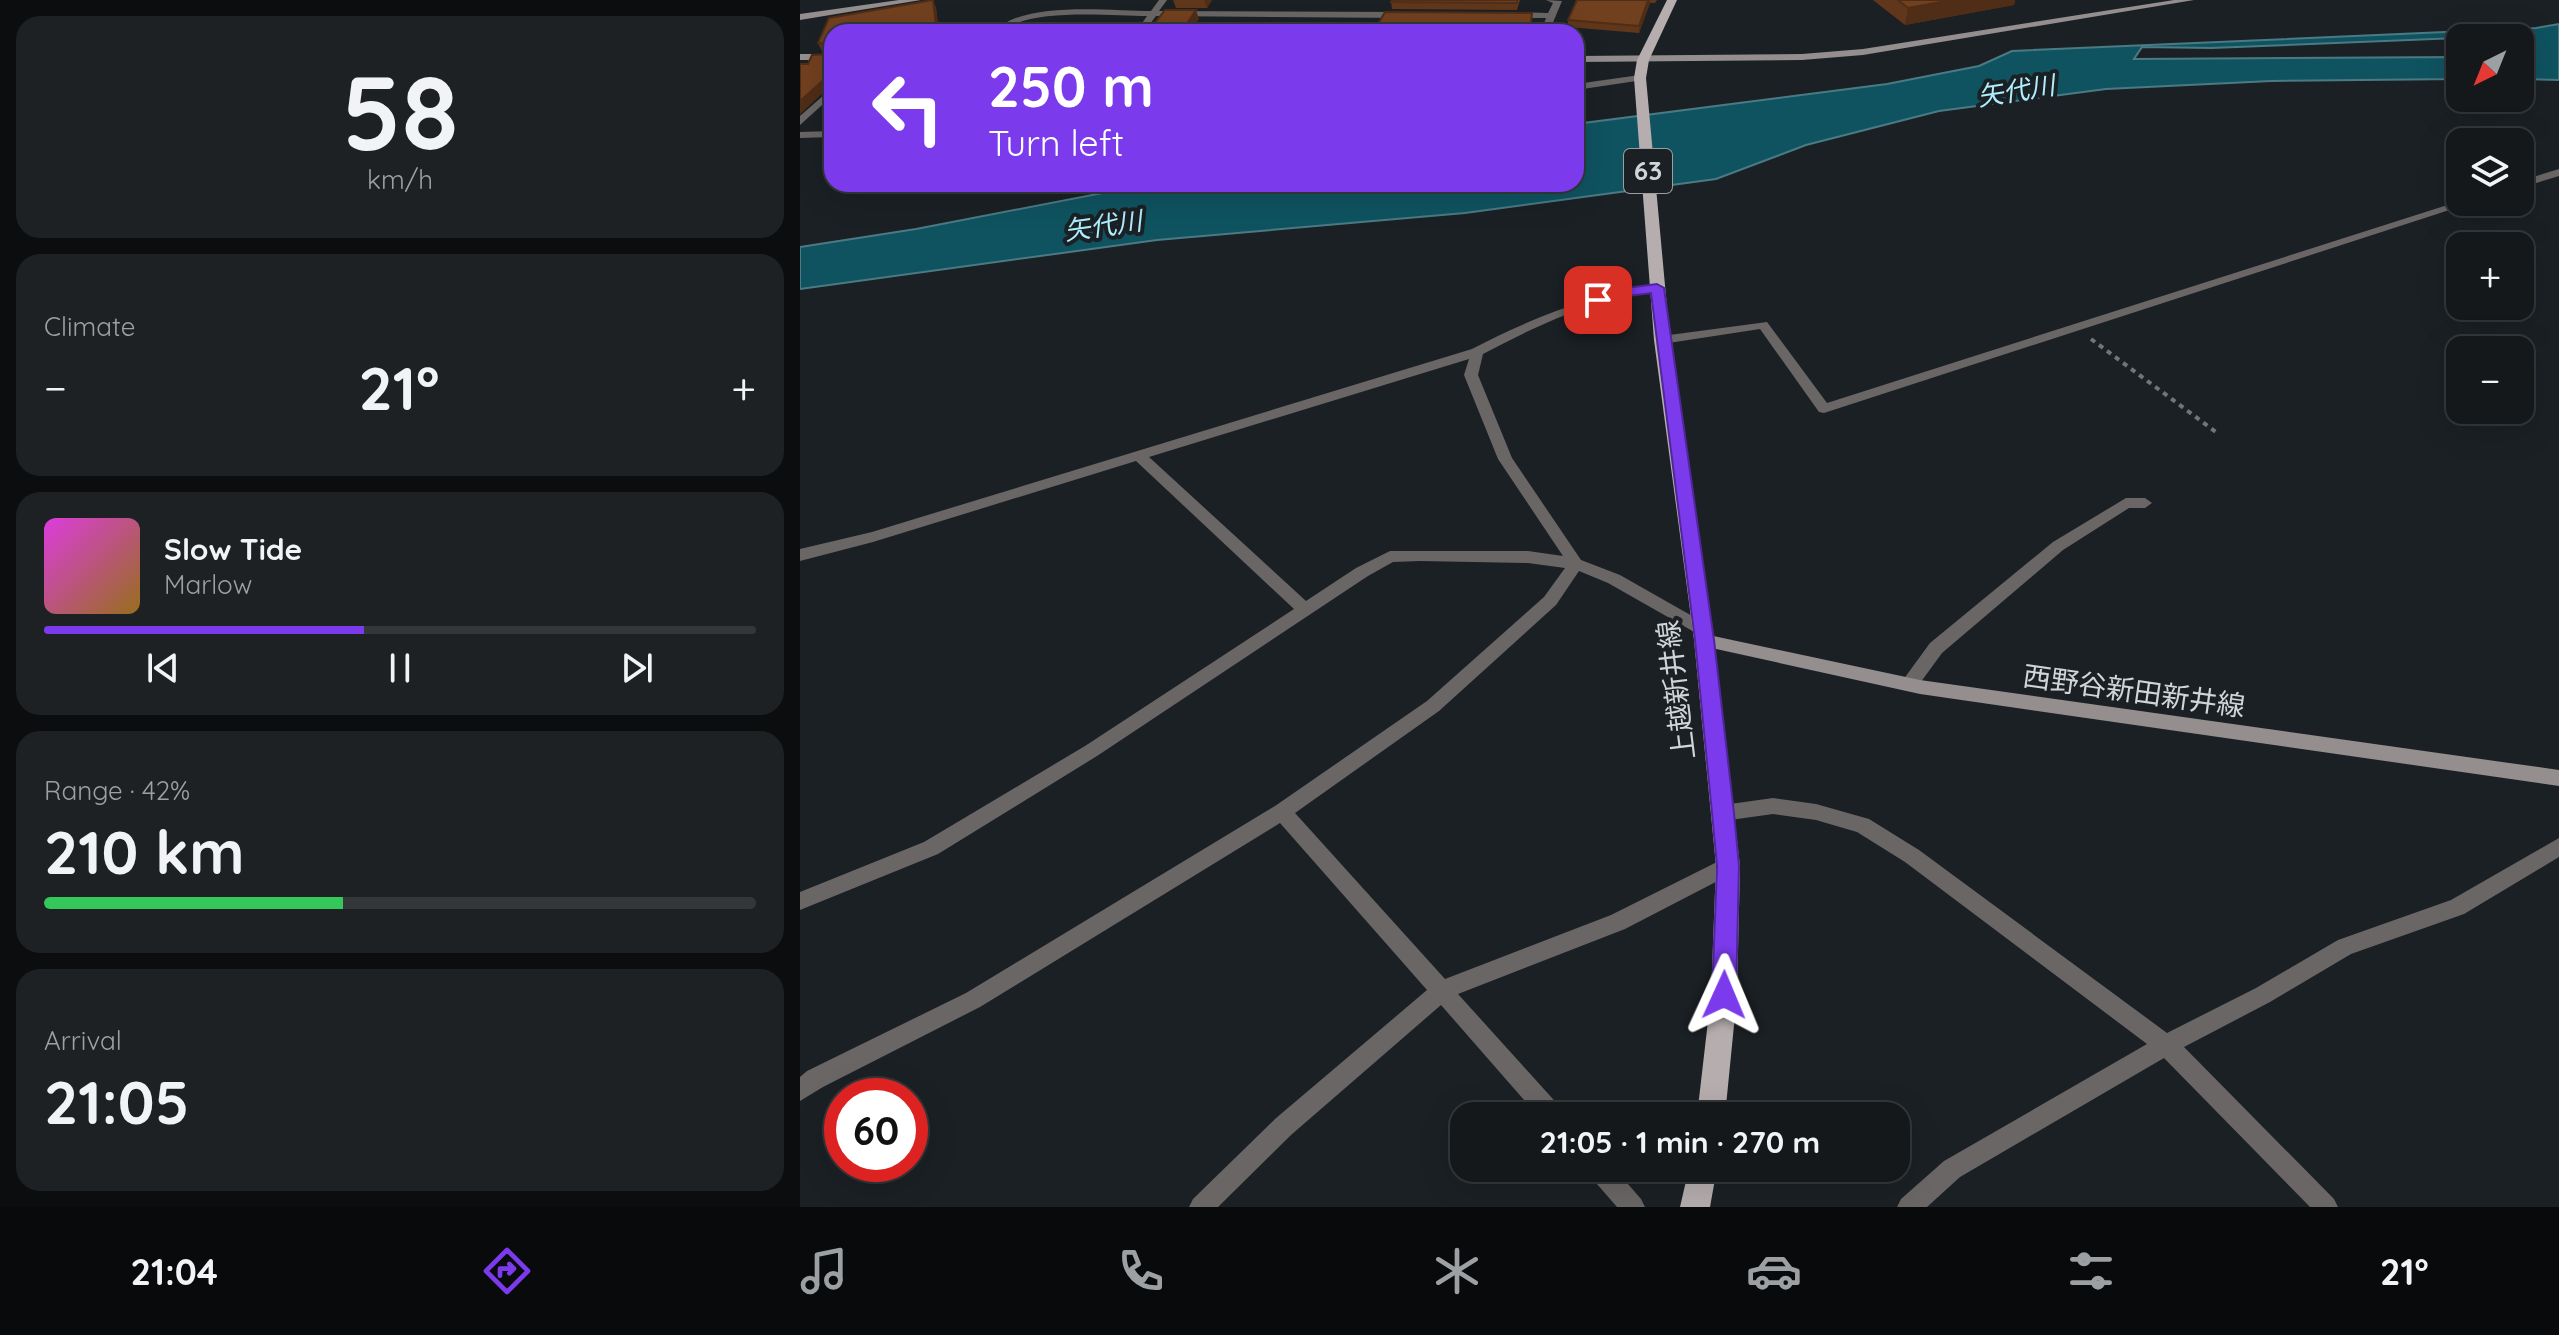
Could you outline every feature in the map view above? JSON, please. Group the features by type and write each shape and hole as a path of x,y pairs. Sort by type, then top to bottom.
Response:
{"main road":[{"name":"63","path":"1640,82 1643,60 1672,0"},
{"name":"上越新井線","path":"1640,82 1662,340 1703,635 1728,866 1724,995 1713,1102"},
{"path":"1695,1207 1700,1182"}],"street":[{"path":"800,17 917,0"},
{"path":"1146,24 1163,0"},
{"path":"1362,19 1371,0"},
{"path":"1548,24 1558,1 1550,0"},
{"path":"1584,59 1863,52 2190,0"},
{"path":"1006,24 1044,13 1362,19 1410,15"},
{"path":"1504,15 1551,16"},
{"path":"800,57 824,57"},
{"path":"1584,86 1640,82"},
{"path":"800,122 824,99"},
{"path":"800,103 824,103"},
{"path":"800,135 824,134"},
{"path":"2534,180 2559,172"},
{"path":"1662,340 1763,325 1824,409 2446,209"},
{"path":"800,555 873,537 1477,352 1520,328 1618,293 1657,288"},
{"path":"1477,352 1471,375 1505,459 1576,564"},
{"path":"1139,456 1305,609"},
{"path":"1909,685 1936,648 2058,546 2126,503 2145,503"},
{"path":"800,901 931,848 1091,751 1305,609 1390,557 1468,555 1576,564 1614,579 1703,635"},
{"path":"800,1090 815,1079 973,1000 1282,812 1433,706 1550,601 1576,564"},
{"name":"西野谷新田新井線","path":"1703,635 1909,685 2559,778"},
{"path":"1723,813 1773,806 1816,812 1862,825 1912,856 2166,1045 2326,1207"},
{"path":"1282,812 1541,1102"},
{"path":"1909,1207 1952,1169 2166,1045 2263,995 2345,947 2457,907 2559,847"},
{"path":"1201,1207 1283,1127 1443,990 1618,922 1728,866"},
{"path":"1611,1182 1633,1207"}],"path":[{"path":"2074,327 2216,432"}],"water":[{"path":"2559,24 2559,80 2534,79 2534,28"},
{"name":"矢代川","path":"2446,32 2446,38 2211,48 2142,47 2134,59 2446,57 2446,79 2271,81 2106,89 1939,111 1806,145 1716,179 1465,213 1157,240 800,289 800,247 916,229 1108,192 1584,192 1584,123 1887,84 1979,66 2012,51"}],"building":[{"path":"933,0 936,24 826,24 829,18"},
{"path":"1517,0 1517,3 1391,2"},
{"path":"1577,0 1648,0 1639,26 1568,20"},
{"path":"1898,0 1952,0 1908,8"},
{"path":"1165,10 1196,10 1186,24 1154,24"},
{"path":"1385,12 1532,13 1531,24 1378,24"},
{"path":"824,29 824,44 818,43"},
{"path":"824,54 824,79 800,101 800,64 808,64 812,55"}],"route":[{"path":"1598,300 1618,293 1657,288 1704,640 1723,813 1728,866 1724,995"}]}
